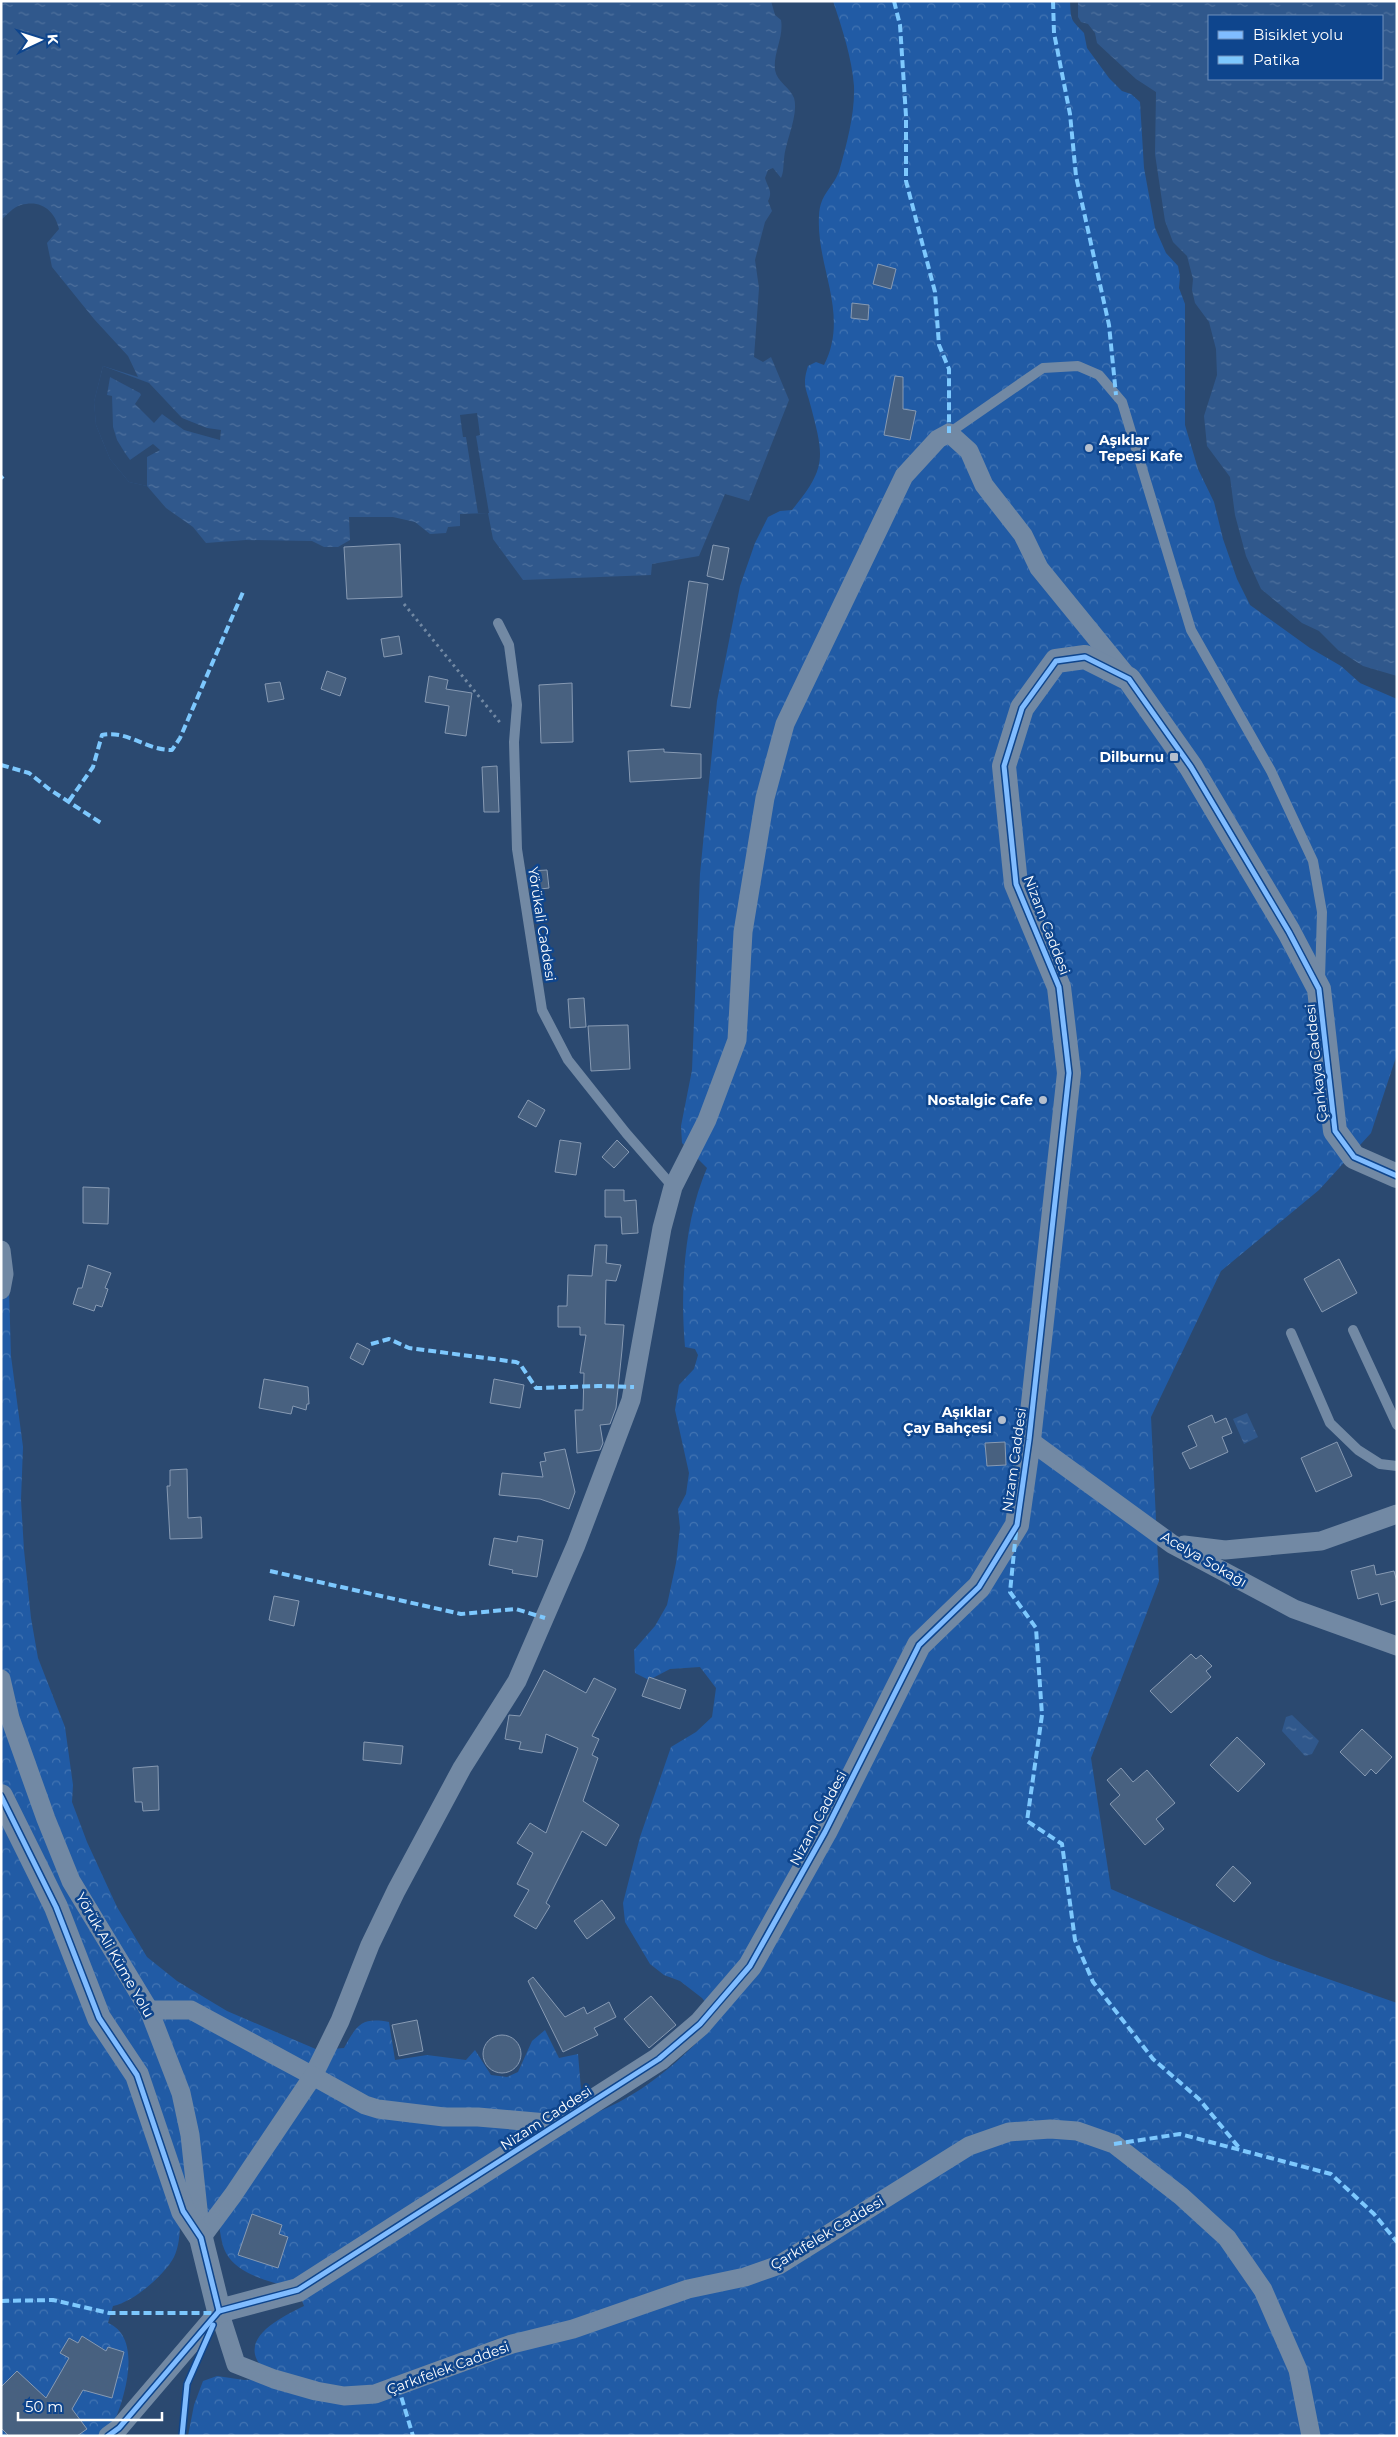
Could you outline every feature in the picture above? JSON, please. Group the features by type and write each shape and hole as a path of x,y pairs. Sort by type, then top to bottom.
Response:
{"street":[{"path":"201,2238 233,2195 313,2076 340,2021 370,1945 396,1891 462,1768 517,1681 576,1545 631,1400 662,1228 673,1187 707,1120 737,1040 743,932 765,798 784,724 904,476 938,439 949,433 970,451 984,485 1022,535 1039,568 1129,679"},
{"name":"Nizam Caddesi","path":"219,2311 298,2290 659,2059 700,2024 750,1966 824,1832 919,1644 979,1587 1017,1525 1029,1440 1069,1073 1059,987 1016,884 1004,766 1022,708 1056,661 1084,657 1129,679 1191,767"},
{"name":"Çankaya Caddesi","path":"1191,767 1289,932 1319,989 1335,1131 1354,1157 1397,1176"},
{"path":"1,1250 4,1274 1,1290"},
{"name":"Acelya Sokağı","path":"1029,1440 1172,1544 1294,1609 1397,1646"},
{"path":"1172,1544 1226,1550 1321,1541 1397,1514"},
{"name":"Yörük Ali Küme Yolu","path":"1,1679 10,1718 46,1819 71,1881 149,2010 181,2093 188,2126 201,2238"},
{"path":"1,1796 56,1907 99,2018 137,2075 183,2211 201,2238 219,2311 119,2428 108,2436"},
{"path":"149,2010 191,2010 364,2105 378,2109 444,2117 478,2117 558,2124"},
{"name":"Çarkıfelek Caddesi","path":"219,2311 236,2364 274,2379 316,2391 344,2396 374,2394 512,2344 573,2329 688,2289 745,2277 779,2265 969,2146 1009,2132 1077,2131 1114,2144 1181,2196 1227,2238 1263,2290 1298,2370 1311,2436"}],"lane":[{"path":"949,433 1042,368 1078,366 1099,375 1122,402 1191,630 1271,771 1313,861 1322,912 1322,954 1319,989"},
{"name":"Yörükali Caddesi","path":"498,623 510,645 517,705 514,742 517,849 542,1010 568,1060 626,1133 673,1187"},
{"path":"1353,1330 1397,1425"},
{"path":"1291,1333 1330,1423 1358,1450 1380,1464 1397,1466"}],"path":[{"path":"404,604 514,742"}],"green space":[{"path":"833,1 1070,1 1072,20 1084,33 1087,48 1109,78 1122,91 1131,94 1140,102 1144,168 1155,228 1166,253 1178,266 1179,288 1185,304 1185,425 1198,469 1214,502 1223,539 1237,579 1250,605 1310,648 1341,666 1360,683 1397,699 1397,1054 1371,1133 1319,1190 1221,1271 1151,1417 1159,1581 1091,1758 1111,1889 1271,1959 1397,2003 1397,2436 188,2436 194,2405 203,2381 217,2376 244,2380 266,2379 268,2371 257,2360 256,2342 261,2334 278,2320 304,2306 298,2290 248,2273 232,2261 223,2245 218,2219 180,2222 177,2249 174,2257 163,2272 138,2294 121,2304 113,2306 108,2323 119,2330 125,2340 128,2353 127,2382 115,2420 124,2436 1,2436 1,1289 9,1289 11,1356 23,1447 21,1500 24,1550 31,1618 38,1658 65,1727 73,1785 72,1802 87,1842 117,1907 147,1957 177,1981 227,2011 318,2050 344,2048 357,2028 366,2022 389,2022 395,2060 427,2055 466,2060 475,2050 491,2075 507,2077 518,2072 532,2041 545,2030 559,2058 578,2054 581,2089 595,2113 630,2096 662,2074 719,2019 702,1998 680,1981 664,1975 650,1964 625,1922 623,1903 640,1837 671,1747 696,1732 712,1717 716,1688 700,1667 670,1669 649,1680 635,1673 634,1650 655,1626 667,1605 676,1563 680,1528 678,1509 686,1494 689,1473 675,1410 679,1385 694,1369 698,1355 695,1349 685,1347 684,1279 693,1210 707,1168 682,1143 681,1126 692,1070 700,874 717,701 740,586 755,543 768,517 780,511 792,510 812,483 820,462 818,438 805,387 808,366 816,362 824,365 831,346 834,327 830,290 819,235 819,216 822,201 838,175 850,128 854,96 849,54"}],"water":[{"path":"1,1 771,1 775,15 781,20 782,26 775,70 778,78 794,98 795,112 781,178 773,168 768,170 765,178 770,192 768,201 772,211 765,222 755,260 759,288 754,357 763,362 771,357 789,400 749,501 725,494 699,556 652,564 651,575 523,580 493,539 488,513 460,514 460,526 448,527 446,533 430,534 415,522 393,517 349,517 350,540 338,547 324,547 312,541 246,540 206,543 193,527 166,508 147,486 129,482 110,459 96,425 94,402 103,366 138,377 128,356 94,319 52,267 47,243 59,229 54,217 41,205 28,204 15,207 1,220"},
{"path":"1078,1 1397,1 1397,676 1363,666 1338,650 1319,631 1302,623 1261,589 1246,556 1235,515 1230,477 1207,446 1204,416 1217,375 1216,349 1209,322 1195,303 1192,290 1193,279 1187,256 1173,242 1165,221 1155,154 1156,92 1136,79 1097,43 1095,33 1088,24 1081,22 1078,17"},
{"path":"1247,1413 1258,1437 1244,1444 1233,1419"},
{"path":"1292,1715 1319,1741 1312,1754 1305,1756 1282,1731 1286,1717"}],"pier":[{"path":"103,366 149,383 182,418 207,428 221,430 220,440 184,430 162,414 154,423 135,404 141,395 140,393 110,377 107,395 112,396 113,427 117,440 125,453 130,460 153,444 160,450 147,457 147,486 129,482 110,459 96,425 94,402"},
{"path":"477,413 480,435 476,436 489,513 478,513 466,437 463,437 460,415"}],"building":[{"path":"878,264 896,269 891,289 873,284"},
{"path":"852,303 869,305 868,320 851,318"},
{"path":"895,376 903,377 903,409 916,411 910,440 884,435"},
{"path":"400,544 402,597 347,599 344,547"},
{"path":"713,545 729,548 723,580 707,576"},
{"path":"689,581 708,584 690,708 671,706"},
{"path":"399,636 402,654 384,657 381,639"},
{"path":"327,671 346,678 340,696 321,689"},
{"path":"429,676 448,680 446,689 472,693 466,736 445,733 449,706 425,702"},
{"path":"280,682 284,699 268,702 265,684"},
{"path":"572,683 573,742 541,743 539,685"},
{"path":"664,749 664,752 701,754 701,778 630,782 628,751"},
{"path":"497,766 499,812 484,812 482,767"},
{"path":"547,870 549,888 532,890 530,871"},
{"path":"584,998 586,1027 570,1028 568,999"},
{"path":"628,1025 630,1069 591,1071 588,1026"},
{"path":"528,1100 545,1110 536,1127 518,1117"},
{"path":"560,1140 581,1143 576,1175 555,1172"},
{"path":"617,1140 629,1152 614,1168 602,1157"},
{"path":"83,1187 109,1188 108,1224 83,1223"},
{"path":"605,1190 624,1190 624,1201 636,1200 638,1233 622,1234 621,1217 605,1217"},
{"path":"595,1245 607,1245 606,1263 621,1265 616,1281 606,1280 605,1324 624,1325 622,1350 616,1408 610,1424 600,1425 603,1443 600,1450 577,1453 575,1410 583,1410 584,1373 580,1373 586,1335 580,1335 580,1327 558,1327 558,1306 567,1306 568,1275 592,1276"},
{"path":"1339,1259 1357,1293 1322,1312 1304,1279"},
{"path":"88,1265 111,1273 105,1288 108,1289 102,1307 96,1305 94,1311 73,1304 78,1288 82,1288"},
{"path":"357,1343 370,1350 363,1365 350,1358"},
{"path":"264,1379 308,1387 309,1404 307,1404 306,1410 293,1406 291,1414 259,1408"},
{"path":"494,1379 524,1385 520,1408 490,1403"},
{"path":"1212,1415 1215,1423 1226,1418 1232,1433 1222,1437 1228,1452 1190,1469 1182,1453 1197,1446 1188,1426"},
{"path":"1005,1442 1006,1465 987,1466 985,1443"},
{"path":"1337,1442 1352,1476 1316,1492 1301,1458"},
{"path":"565,1449 575,1492 569,1509 540,1499 499,1495 502,1473 543,1477 540,1462 546,1461 544,1453"},
{"path":"187,1469 188,1518 201,1517 202,1538 170,1539 167,1486 170,1486 170,1470"},
{"path":"518,1536 543,1540 537,1577 512,1573 513,1570 489,1565 494,1538 517,1542"},
{"path":"1374,1565 1376,1575 1394,1571 1397,1582 1397,1600 1381,1605 1378,1593 1358,1599 1351,1571"},
{"path":"274,1596 299,1601 294,1626 269,1620"},
{"path":"1191,1654 1196,1659 1201,1655 1212,1666 1206,1671 1211,1677 1171,1713 1150,1691"},
{"path":"544,1670 586,1693 594,1678 616,1689 592,1736 599,1739 592,1755 598,1758 583,1801 619,1825 606,1846 582,1831 546,1903 550,1906 536,1929 514,1916 529,1890 517,1884 533,1853 517,1843 530,1823 546,1833 578,1748 546,1734 542,1753 519,1749 521,1742 505,1739 509,1715 520,1716"},
{"path":"649,1677 686,1690 680,1709 642,1696"},
{"path":"1362,1729 1392,1757 1376,1774 1371,1769 1365,1776 1340,1752"},
{"path":"1237,1737 1265,1764 1238,1792 1210,1765"},
{"path":"364,1742 403,1746 401,1764 363,1760"},
{"path":"158,1766 159,1810 143,1811 142,1802 135,1802 133,1768"},
{"path":"1121,1768 1133,1782 1147,1770 1175,1803 1156,1819 1164,1829 1145,1845 1110,1804 1120,1795 1107,1780"},
{"path":"1233,1866 1251,1883 1234,1902 1216,1885"},
{"path":"602,1900 615,1918 587,1939 574,1921"},
{"path":"533,1977 565,2017 584,2007 587,2014 609,2002 616,2017 594,2028 598,2035 563,2052 528,1981"},
{"path":"651,1996 676,2025 649,2048 624,2019"},
{"path":"417,2020 423,2051 399,2056 392,2025"},
{"path":"502,2035 516,2040 521,2054 516,2068 502,2073 488,2068 483,2054 488,2040"},
{"path":"252,2214 282,2225 279,2234 288,2237 278,2268 238,2255"},
{"path":"82,2336 106,2351 108,2347 124,2352 112,2398 83,2390 72,2409 87,2429 77,2436 9,2436 1,2428 1,2387 17,2371 46,2398 69,2358 60,2353 69,2338 78,2343"}],"marked path":[{"path":"894,1 900,25 906,116 906,181 935,292 939,345 949,369 949,433"},
{"path":"1053,1 1054,33 1070,114 1076,176 1109,325 1116,395"},
{"path":"69,801 93,767 102,735 120,735 153,747 172,750 180,738 243,592"},
{"path":"1,765 29,773 49,789 101,823"},
{"path":"371,1344 389,1339 409,1348 516,1362 520,1364 536,1388 634,1387"},
{"path":"1016,1532 1010,1592 1036,1628 1042,1715 1027,1821 1062,1844 1075,1940 1093,1982 1153,2059 1199,2099 1241,2150"},
{"path":"270,1571 461,1614 516,1609 545,1618"},
{"path":"1114,2144 1180,2134 1331,2174 1374,2214 1397,2242"},
{"path":"1,2301 53,2300 109,2313 219,2313"},
{"path":"398,2386 413,2436"}],"cycle path":[{"path":"219,2311 298,2290 659,2059 700,2024 750,1966 825,1832 919,1645 979,1587 1017,1525 1029,1440 1069,1073 1059,987 1016,884 1004,766 1022,708 1056,661 1085,657 1129,679 1191,767 1289,932 1319,989 1335,1131 1354,1157 1397,1176"},
{"path":"1,1796 56,1907 99,2018 137,2075 183,2211 201,2238 219,2311"},
{"path":"108,2436 119,2428 219,2311"},
{"path":"182,2436 187,2384 213,2325"}],"place":[{"name":"Aşıklar Tepesi Kafe","path":"1089,448"},
{"name":"Dilburnu","path":"1174,757"},
{"name":"Nostalgic Cafe","path":"1043,1100"},
{"name":"Aşıklar Çay Bahçesi","path":"1002,1420"}]}
